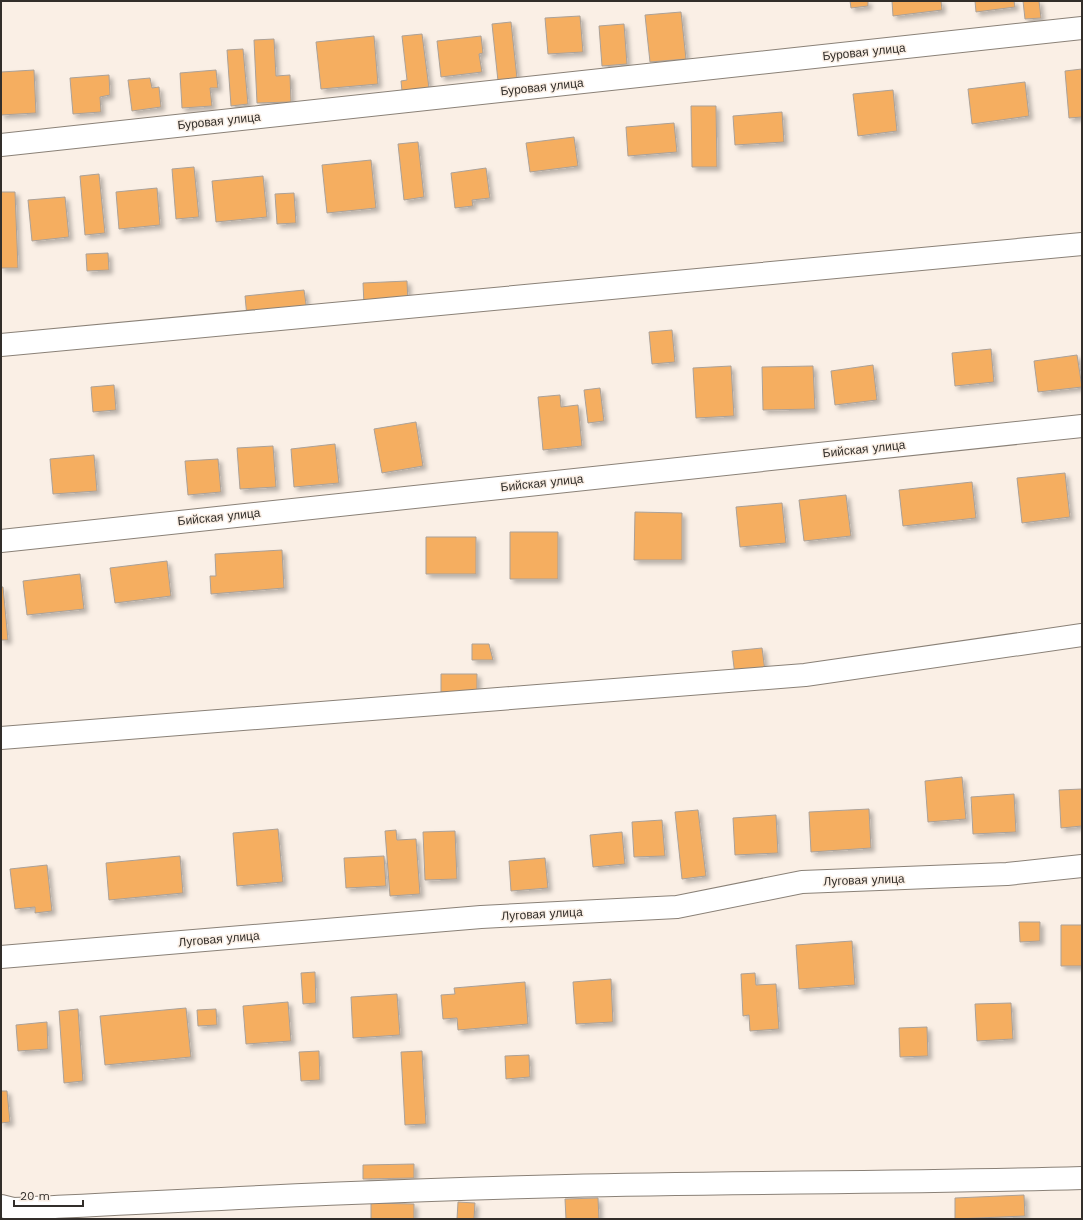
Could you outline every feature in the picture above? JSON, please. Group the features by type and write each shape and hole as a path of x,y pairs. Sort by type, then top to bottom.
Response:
{"street":[{"name":"Буровая улица","path":"1,145 1082,28"},
{"path":"1,345 1082,244"},
{"name":"Бийская улица","path":"1,541 1082,426"},
{"path":"1,738 805,675 1082,635"},
{"name":"Луговая улица","path":"1,957 481,917 677,907 802,882 1007,874 1082,866"},
{"path":"1,1206 13,1209 344,1192 566,1186 993,1181 1082,1178"}],"building":[{"path":"850,1 868,1 868,6 851,8"},
{"path":"892,1 941,1 942,10 893,16"},
{"path":"975,1 1014,1 1015,7 976,12"},
{"path":"1023,1 1039,1 1041,18 1025,19"},
{"path":"681,12 686,59 650,62 645,15"},
{"path":"580,16 583,52 548,54 545,18"},
{"path":"511,22 517,78 498,81 492,24"},
{"path":"624,24 627,64 602,66 599,26"},
{"path":"422,34 429,88 402,91 401,81 407,80 402,36"},
{"path":"374,36 378,84 321,89 316,42"},
{"path":"481,36 483,53 479,54 482,72 441,77 437,41"},
{"path":"274,39 276,76 290,75 291,102 257,103 254,40"},
{"path":"243,49 248,104 231,106 227,50"},
{"path":"1082,69 1082,117 1069,118 1065,71"},
{"path":"34,70 36,113 1,115 1,72"},
{"path":"216,70 218,88 210,88 212,106 182,108 180,73"},
{"path":"109,75 110,95 100,97 101,112 73,114 70,78"},
{"path":"150,78 152,88 159,87 161,107 132,111 128,80"},
{"path":"1025,82 1029,116 972,124 968,89"},
{"path":"893,90 897,131 858,136 853,94"},
{"path":"691,106 716,106 717,167 692,167"},
{"path":"782,112 784,142 735,145 733,116"},
{"path":"674,123 677,152 628,156 626,127"},
{"path":"574,137 578,166 530,172 526,143"},
{"path":"418,142 424,197 404,200 398,144"},
{"path":"371,160 376,208 327,213 322,165"},
{"path":"194,167 199,217 176,219 172,169"},
{"path":"486,168 490,198 472,200 473,206 455,208 451,173"},
{"path":"99,174 105,233 85,235 80,176"},
{"path":"263,176 267,217 216,222 212,181"},
{"path":"157,188 160,225 119,229 116,192"},
{"path":"1,192 15,192 18,268 1,268"},
{"path":"294,193 296,223 277,224 275,194"},
{"path":"65,197 69,237 32,241 28,200"},
{"path":"108,253 109,270 87,271 86,254"},
{"path":"407,281 408,302 364,305 363,283"},
{"path":"304,290 307,311 247,317 245,296"},
{"path":"672,330 675,362 652,364 649,332"},
{"path":"991,349 994,382 955,386 952,353"},
{"path":"1077,355 1082,387 1038,392 1034,361"},
{"path":"873,365 877,400 835,405 831,371"},
{"path":"731,366 734,416 696,418 693,368"},
{"path":"813,366 815,409 763,410 762,367"},
{"path":"114,385 116,410 93,412 91,387"},
{"path":"600,388 604,421 588,423 584,390"},
{"path":"560,395 561,407 578,405 582,446 543,450 538,397"},
{"path":"416,422 423,466 382,473 374,429"},
{"path":"335,444 339,483 294,487 291,449"},
{"path":"273,446 276,487 240,489 237,448"},
{"path":"94,455 97,491 53,494 50,459"},
{"path":"218,459 221,492 188,495 185,461"},
{"path":"1065,473 1070,517 1022,523 1017,478"},
{"path":"972,482 976,518 903,526 899,490"},
{"path":"846,495 851,536 804,541 799,500"},
{"path":"782,503 786,543 740,547 736,507"},
{"path":"635,512 682,513 682,560 634,560"},
{"path":"510,532 558,532 558,579 510,579"},
{"path":"426,537 476,537 476,574 426,574"},
{"path":"282,550 284,588 211,594 210,576 216,576 215,554"},
{"path":"167,561 171,596 115,603 110,568"},
{"path":"80,574 84,609 27,615 23,581"},
{"path":"1,587 3,587 8,640 1,640"},
{"path":"472,644 489,644 493,660 472,660"},
{"path":"762,648 765,671 735,675 732,651"},
{"path":"441,674 477,674 477,692 441,692"},
{"path":"962,777 966,819 928,822 925,781"},
{"path":"1082,789 1082,826 1061,828 1059,790"},
{"path":"1014,794 1016,832 973,834 971,797"},
{"path":"869,809 871,848 811,852 809,812"},
{"path":"698,810 706,876 682,879 675,812"},
{"path":"776,815 778,853 735,855 733,818"},
{"path":"662,820 665,856 634,857 632,822"},
{"path":"278,829 283,882 237,886 233,833"},
{"path":"396,830 397,840 416,839 420,894 390,896 385,831"},
{"path":"455,831 457,879 425,880 423,832"},
{"path":"622,832 625,864 593,867 590,835"},
{"path":"180,856 183,893 109,900 106,863"},
{"path":"384,856 386,886 346,888 344,858"},
{"path":"545,858 548,888 511,891 509,861"},
{"path":"47,865 52,911 35,913 35,907 15,909 10,869"},
{"path":"1019,922 1040,922 1040,941 1020,942"},
{"path":"1061,925 1082,925 1082,966 1061,966"},
{"path":"852,941 855,985 799,989 796,945"},
{"path":"315,972 316,1003 303,1004 301,973"},
{"path":"755,973 756,985 776,984 779,1029 750,1031 749,1015 743,1016 741,974"},
{"path":"611,979 613,1022 576,1024 573,982"},
{"path":"525,982 528,1024 458,1030 457,1018 443,1019 441,995 455,994 454,988"},
{"path":"397,994 400,1035 353,1038 351,997"},
{"path":"288,1002 291,1041 246,1044 243,1006"},
{"path":"1011,1003 1013,1039 977,1041 975,1004"},
{"path":"186,1008 191,1057 105,1065 100,1016"},
{"path":"78,1009 83,1081 64,1083 59,1011"},
{"path":"216,1009 217,1025 198,1026 197,1010"},
{"path":"47,1022 48,1049 18,1051 16,1025"},
{"path":"927,1027 928,1056 900,1057 899,1028"},
{"path":"319,1051 320,1080 301,1081 299,1052"},
{"path":"422,1051 426,1124 405,1125 401,1052"},
{"path":"529,1055 530,1077 506,1079 505,1056"},
{"path":"1,1091 7,1091 10,1122 1,1123"},
{"path":"414,1164 414,1178 363,1179 363,1165"},
{"path":"1024,1195 1025,1216 955,1219 955,1198"},
{"path":"598,1198 599,1219 566,1219 565,1199"},
{"path":"458,1202 475,1203 474,1219 457,1219"},
{"path":"371,1203 414,1204 414,1219 371,1219"}]}
